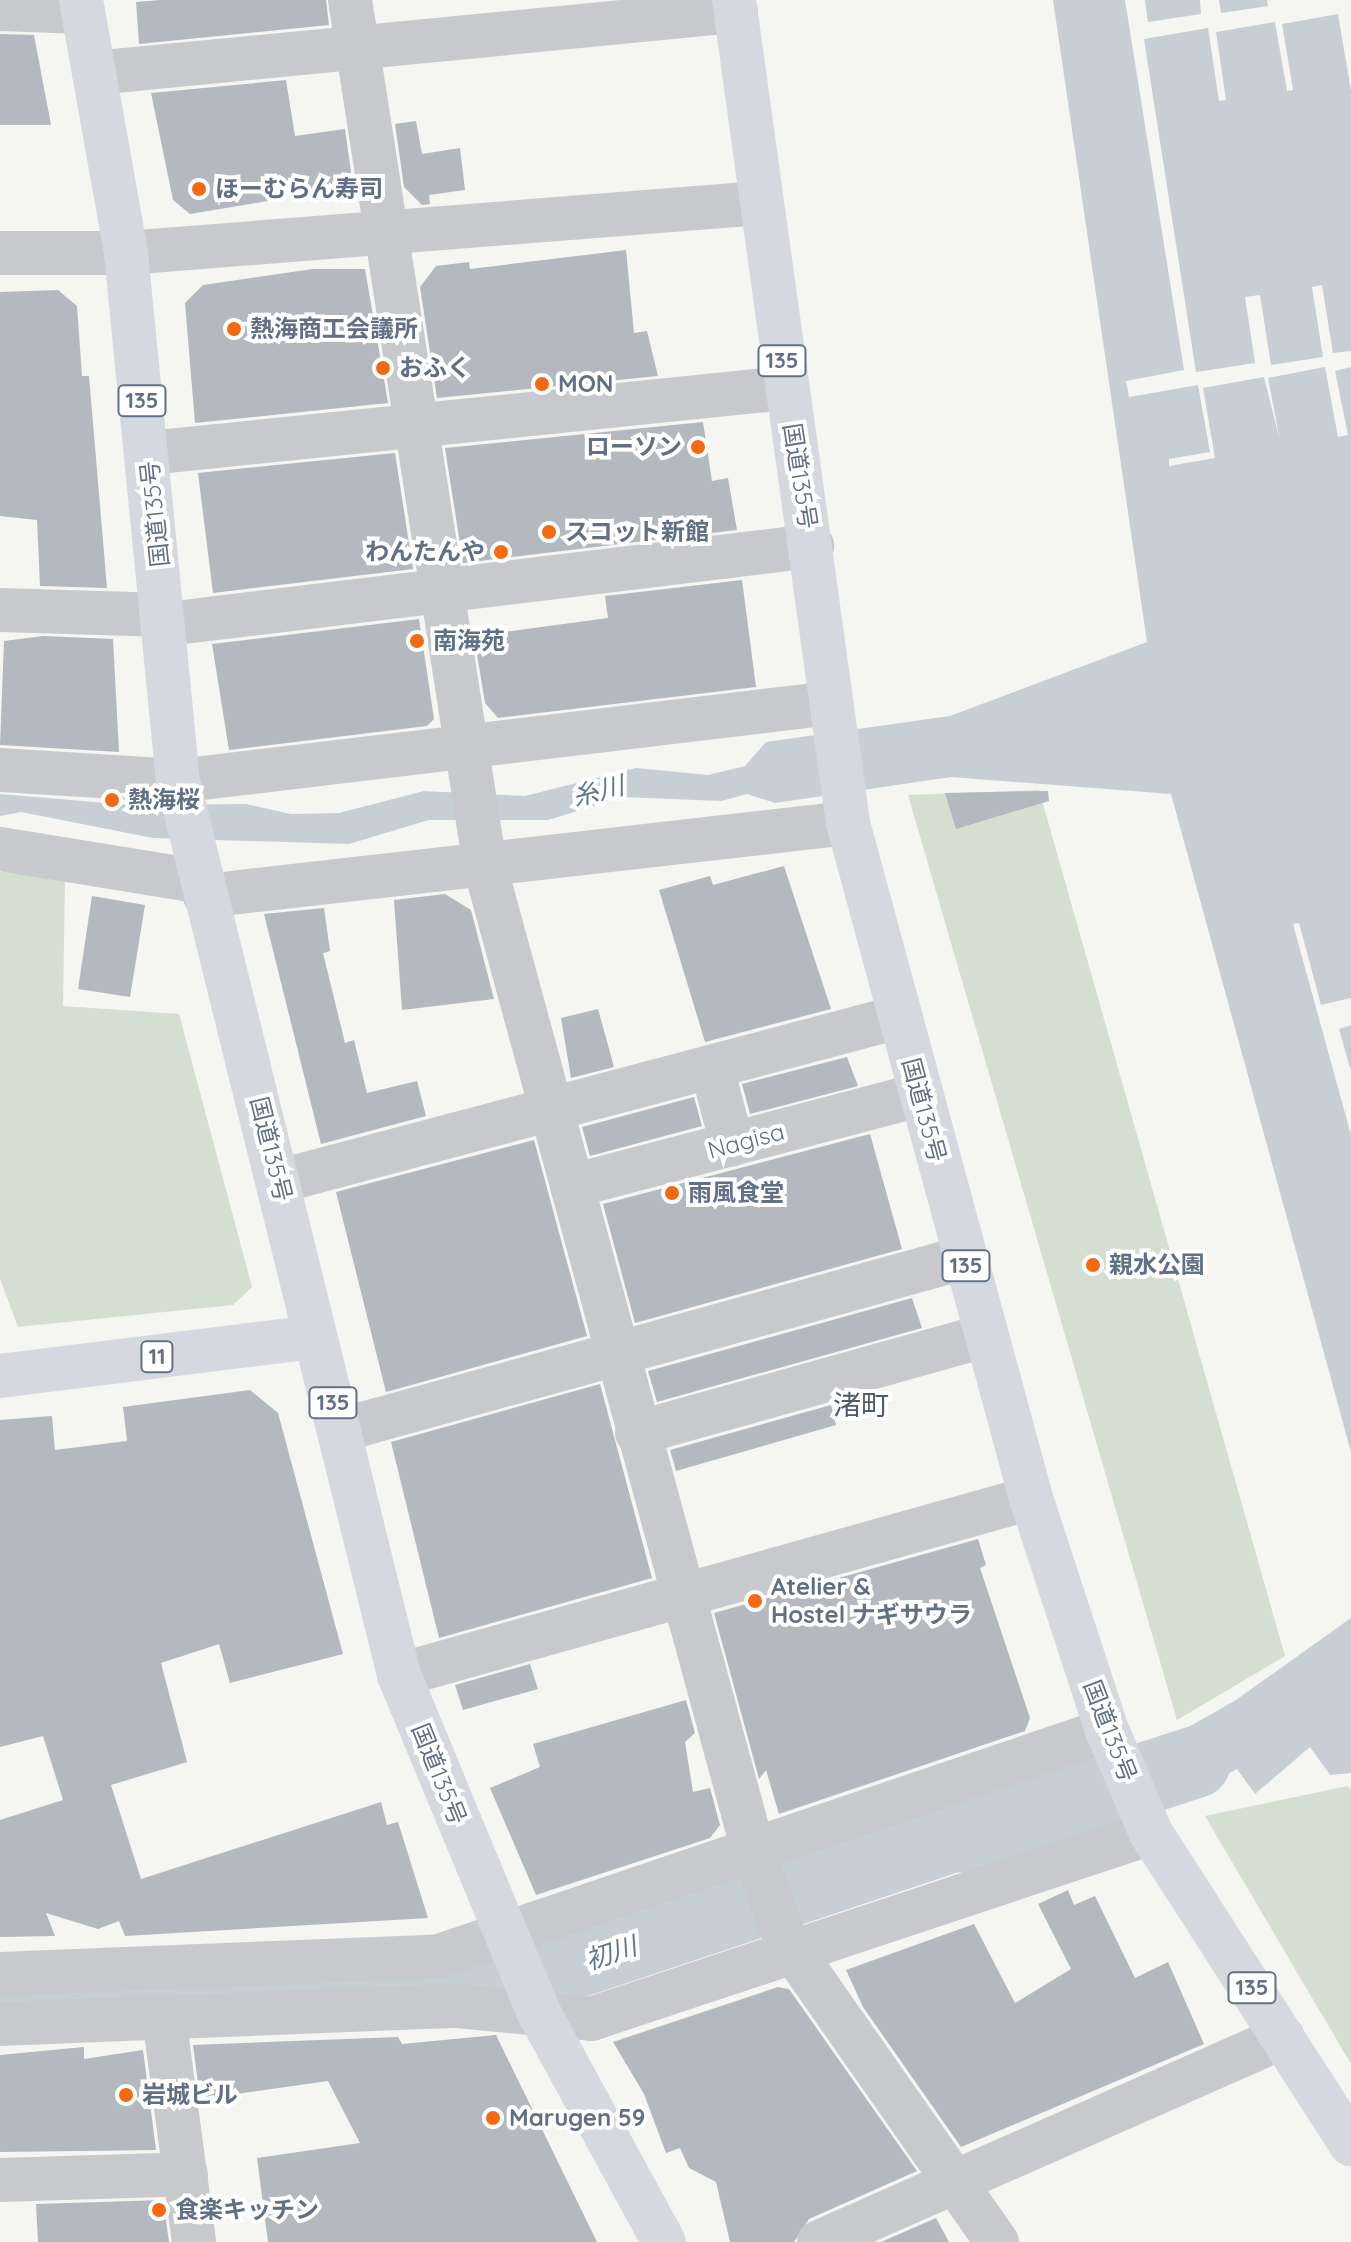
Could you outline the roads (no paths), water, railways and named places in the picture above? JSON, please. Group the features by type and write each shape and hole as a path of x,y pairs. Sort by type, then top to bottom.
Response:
{"main road":[{"name":"国道135号","path":"82,6 126,253 166,620 181,793 280,1181 315,1337 341,1430 399,1675 538,2011 657,2240"},
{"name":"国道135号","path":"735,6 760,203 812,546 847,810 963,1258 1031,1498 1107,1730 1151,1833 1351,2144"},
{"name":"11","path":"0,1376 315,1337"}],"street":[{"path":"350,0 388,233 464,753 485,866 753,1850 792,1949 997,2242"},
{"path":"0,9 82,6"},
{"path":"94,73 735,6"},
{"path":"0,253 126,253 760,203"},
{"path":"148,453 786,388"},
{"path":"0,610 166,620 440,592 812,546"},
{"path":"0,770 181,793 464,753 833,713"},
{"path":"0,849 202,878 485,866 847,810"},
{"path":"280,1181 553,1112 899,1017"},
{"path":"712,1068 732,1144"},
{"name":"Nagisa","path":"572,1186 920,1095"},
{"path":"341,1430 963,1258"},
{"path":"637,1433 985,1336"},
{"path":"399,1675 1031,1498"},
{"path":"0,1974 439,1956 506,1938 546,1918 1107,1730"},
{"path":"0,2024 457,2006 538,2011 591,2019 792,1949 1151,1833"},
{"path":"164,2017 194,2242"},
{"path":"819,2242 1283,2037"},
{"path":"0,2180 186,2174"}],"water":[{"name":"糸川","path":"1053,0 1351,0 1351,1452 1171,794 951,777 775,803 747,794 721,801 623,797 548,820 429,820 349,844 153,838 21,812 0,816 0,794 130,805 246,804 291,814 339,813 424,791 525,796 636,768 708,775 745,766 766,742 950,716 1147,642"},
{"path":"1351,1618 1351,1773 1330,1775 1310,1747 1255,1794 1237,1769 1194,1793 1171,1737 1236,1700"},
{"path":"1047,1772 1073,1834 585,1997 0,2014 0,1980 438,1967"}],"waterway":[{"name":"初川","path":"966,1837 1195,1762"}],"place":[{"name":"ほーむらん寿司","path":"199,189"},
{"name":"熱海商工会議所","path":"234,329"},
{"name":"おふく","path":"383,368"},
{"name":"MON","path":"542,384"},
{"name":"ローソン","path":"698,447"},
{"name":"スコット新館","path":"549,532"},
{"name":"わんたんや","path":"501,552"},
{"name":"南海苑","path":"417,641"},
{"name":"熱海桜","path":"112,800"},
{"name":"雨風食堂","path":"672,1193"},
{"name":"親水公園","path":"1093,1265"},
{"name":"Atelier & Hostel ナギサウラ","path":"755,1601"},
{"name":"岩城ビル","path":"126,2095"},
{"name":"Marugen 59","path":"493,2118"},
{"name":"食楽キッチン","path":"159,2210"}],"district":[{"name":"渚町","path":"861,1405"}]}
